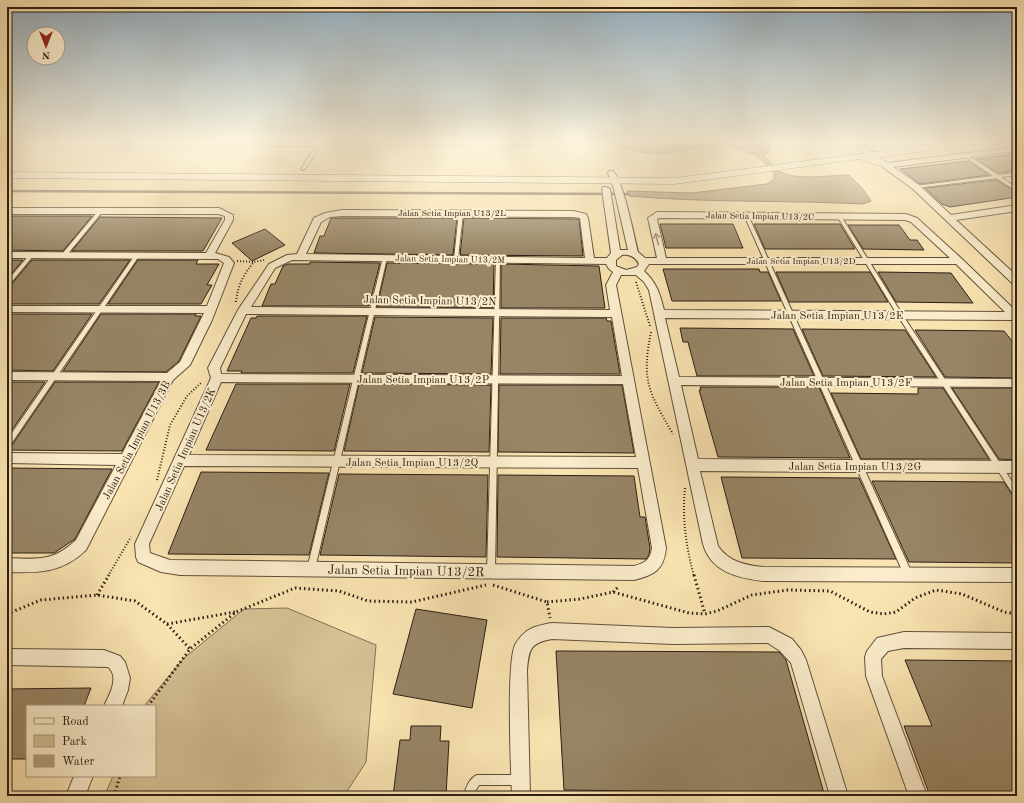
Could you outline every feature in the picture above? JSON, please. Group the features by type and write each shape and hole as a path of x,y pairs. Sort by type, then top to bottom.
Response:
{"street":[{"path":"7,180 131,180 140,178"},
{"path":"453,178 615,183 645,178"},
{"path":"532,178 626,184 664,184 670,178"},
{"path":"905,178 916,187 1017,282"},
{"path":"505,180 526,183 594,183 601,185 606,189 612,228 612,267 620,271 616,275 611,285 644,463"},
{"path":"615,183 634,254 654,290 712,551 722,562 738,570 763,574 1017,575"},
{"path":"948,218 1017,208"},
{"path":"7,211 219,211 229,215 229,220 214,256 7,255"},
{"name":"Jalan Setia Impian U13/2L","path":"295,257 317,220 328,215 342,213 573,214 584,218 590,260"},
{"name":"Jalan Setia Impian U13/2C","path":"662,261 652,218 657,215 906,217 914,220 959,261"},
{"path":"612,228 627,228"},
{"name":"Jalan Setia Impian U13/2M","path":"295,257 590,260 613,257 625,252 634,254"},
{"name":"Jalan Setia Impian U13/3B","path":"7,565 42,566 63,560 81,545 169,377 184,365 211,310 229,263 226,259 214,256"},
{"name":"Jalan Setia Impian U13/2K","path":"154,564 143,557 142,544 217,378 214,368 240,307 272,266 295,257"},
{"name":"Jalan Setia Impian U13/2D","path":"620,271 629,273 642,270 662,261 959,261"},
{"path":"959,261 1016,317"},
{"name":"Jalan Setia Impian U13/2N","path":"240,307 373,312 617,314"},
{"path":"7,309 211,310"},
{"name":"Jalan Setia Impian U13/2E","path":"659,314 1016,317"},
{"path":"7,376 169,377"},
{"name":"Jalan Setia Impian U13/2P","path":"217,378 629,380"},
{"name":"Jalan Setia Impian U13/2F","path":"674,381 1017,383"},
{"path":"7,458 126,460"},
{"name":"Jalan Setia Impian U13/2Q","path":"181,460 644,463"},
{"name":"Jalan Setia Impian U13/2R","path":"154,564 180,568 634,573 649,569 659,556 659,548 644,463"},
{"name":"Jalan Setia Impian U13/2G","path":"693,465 1017,467"},
{"path":"520,788 519,670 521,649 535,634 552,630 673,636 769,635 787,645 794,652 798,660 839,796"},
{"path":"918,796 874,676 873,657 883,644 904,640 1017,641"},
{"path":"7,657 104,658 116,662 121,670 122,681 113,705"},
{"path":"75,796 84,777"}],"lane":[{"path":"916,187 986,178"},
{"path":"1000,178 1017,190"},
{"path":"64,255 101,211"},
{"path":"456,259 461,213"},
{"path":"746,215 908,574"},
{"path":"839,216 900,316 1017,496"},
{"path":"7,284 32,255"},
{"path":"7,445 137,256"},
{"path":"311,569 386,258"},
{"path":"491,572 498,259"},
{"path":"470,796 469,792 477,780 520,788"}],"path":[{"path":"240,307 238,285 254,262 268,260"},
{"path":"642,270 636,282 651,331 645,370 653,399 676,440"},
{"path":"157,481 170,424 187,396 202,382"},
{"path":"685,482 682,503 686,539 696,586 705,614"},
{"path":"97,595 132,535"},
{"path":"167,624 236,612 295,588 338,591 368,601 412,602 491,584 547,602 580,600 613,592 689,613 705,614 717,611 752,595 788,590 830,591 870,612 884,614 896,612 916,598 936,590 962,594 1004,612 1017,614"},
{"path":"7,614 41,600 97,595 135,601 167,624 190,649"},
{"path":"547,602 552,630"},
{"path":"149,705 190,649 236,612"},
{"path":"114,796 120,777"}],"green space":[{"path":"287,608 376,645 366,762 344,796 106,796 113,777 156,777 156,705 145,705 184,658 244,609"}],"water":[{"path":"852,178 862,188 871,201 863,204 688,200 629,196 627,191 692,193 767,184 774,179"}],"building":[{"path":"913,178 962,178 920,184"},
{"path":"996,180 1017,192 1017,197 950,207 942,204 925,188"},
{"path":"7,216 92,216 63,251 7,250"},
{"path":"100,217 222,218 203,251 72,251"},
{"path":"331,218 457,218 453,255 314,253 320,236 324,236"},
{"path":"464,218 579,219 583,256 460,255"},
{"path":"660,224 733,224 743,248 666,248"},
{"path":"754,224 840,224 855,249 765,249"},
{"path":"848,225 899,225 910,240 917,240 924,250 863,249"},
{"path":"265,229 285,245 252,261 232,243"},
{"path":"7,260 23,260 7,279"},
{"path":"32,260 130,260 99,304 7,304 7,287 10,286"},
{"path":"138,260 198,260 196,264 219,264 207,285 212,285 201,304 108,304"},
{"path":"310,262 380,263 369,306 262,306 271,284 275,284 283,266 288,264 310,264"},
{"path":"387,263 494,264 493,308 377,307"},
{"path":"501,264 599,266 605,308 501,308"},
{"path":"663,269 759,269 760,272 768,272 781,301 672,301"},
{"path":"776,272 870,272 888,302 789,302"},
{"path":"878,272 951,273 973,303 896,302"},
{"path":"7,314 92,314 53,371 7,370"},
{"path":"101,314 196,314 195,316 201,316 179,361 166,372 63,371"},
{"path":"257,316 367,316 353,373 241,373 242,371 227,371 251,318 256,318"},
{"path":"375,317 493,318 491,374 362,373"},
{"path":"501,318 606,318 607,321 611,321 620,374 500,374"},
{"path":"680,328 793,329 814,376 697,376 688,342 683,342"},
{"path":"802,329 905,330 936,377 823,376"},
{"path":"915,330 1004,331 1017,347 1017,378 945,377"},
{"path":"7,382 45,382 7,437"},
{"path":"55,382 159,382 122,451 7,450 10,448"},
{"path":"236,384 350,384 334,451 206,450"},
{"path":"359,384 491,385 489,452 344,451"},
{"path":"499,385 622,385 634,453 498,452"},
{"path":"700,387 819,387 850,458 718,457 699,390 701,390"},
{"path":"918,388 943,388 989,459 861,459 831,393 918,394"},
{"path":"952,388 1017,388 1017,460 999,459"},
{"path":"7,468 112,469 75,539 54,553 7,553"},
{"path":"201,472 329,473 309,555 168,554"},
{"path":"339,474 488,475 486,557 320,555"},
{"path":"498,475 634,476 640,517 645,517 650,548 649,555 646,559 497,557"},
{"path":"721,477 859,478 896,559 742,558"},
{"path":"872,481 1004,482 1014,498 1017,499 1017,563 909,562"},
{"path":"416,609 487,620 472,708 393,694"},
{"path":"556,651 779,652 786,660 824,793 564,790"},
{"path":"905,660 1017,661 1017,796 930,796 904,726 932,726"},
{"path":"91,688 84,705 26,705 26,759 7,759 7,689"},
{"path":"411,726 441,726 440,741 449,741 446,796 393,796 400,740 410,740"}],"waterway":[{"path":"7,191 628,194"}]}
